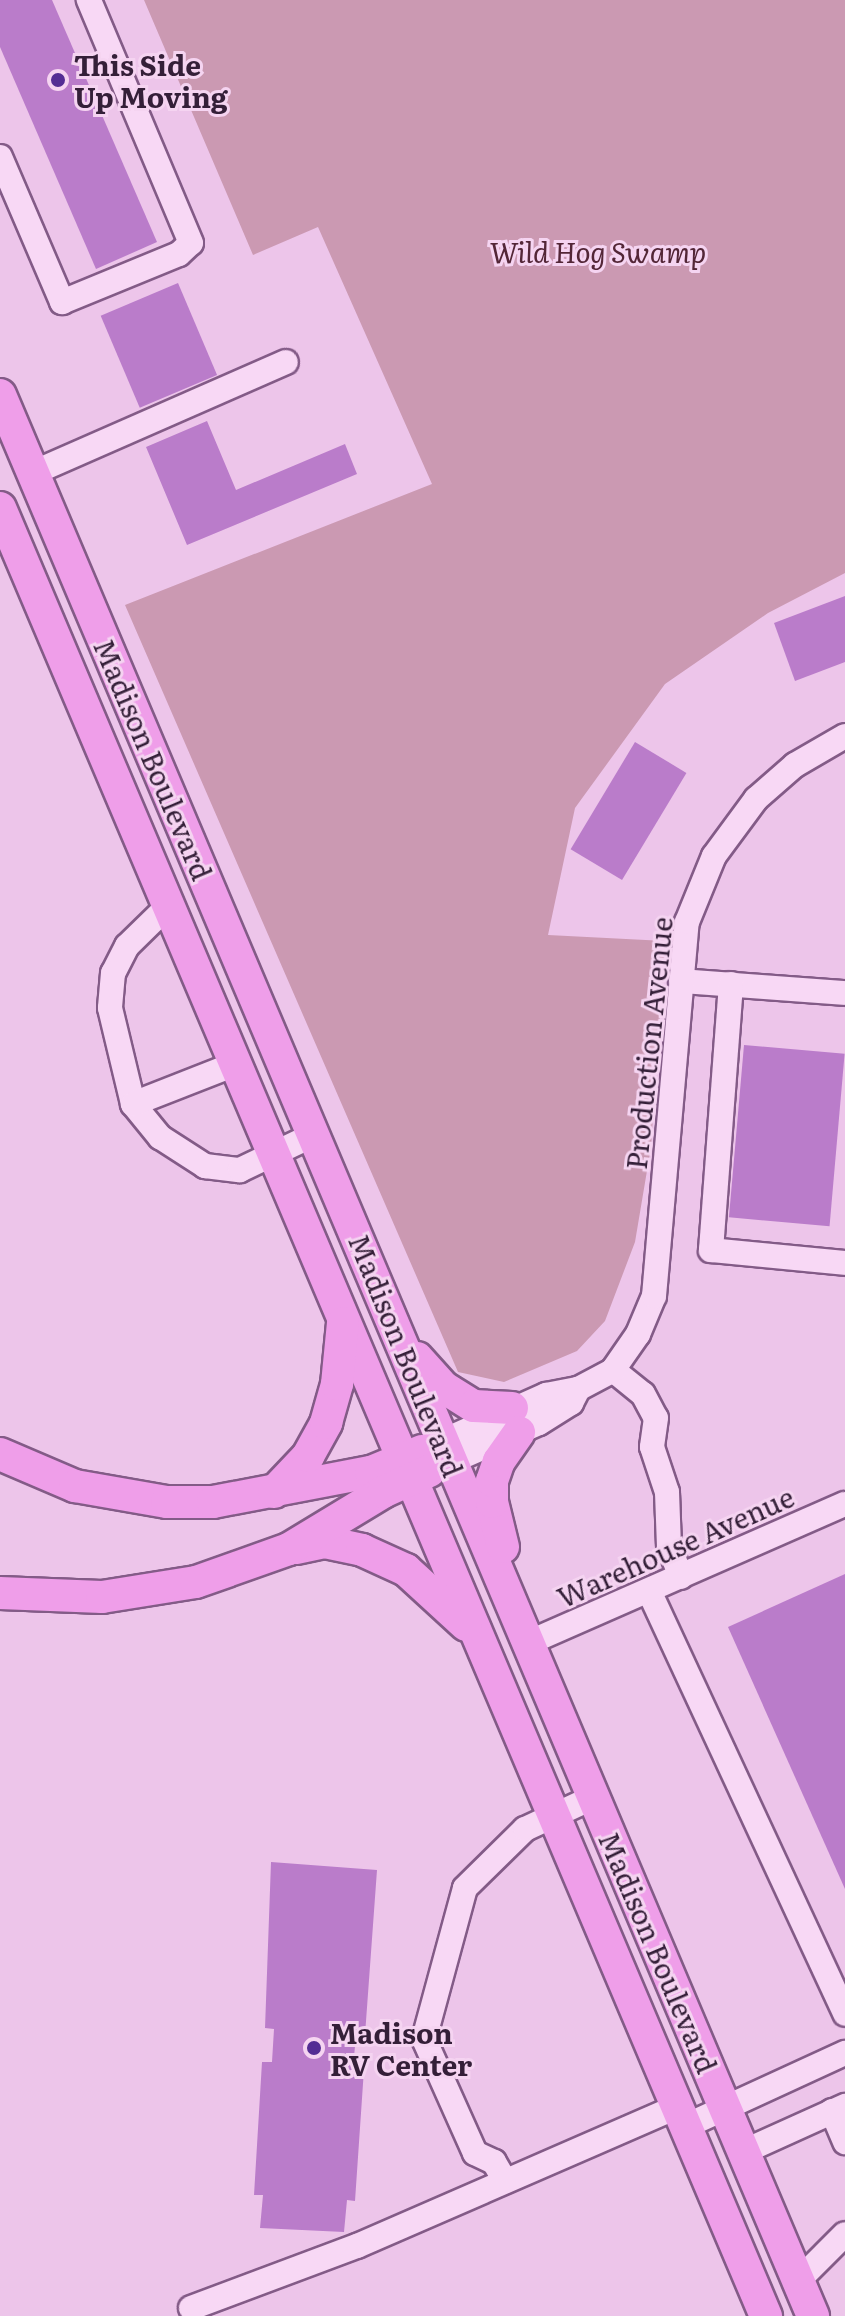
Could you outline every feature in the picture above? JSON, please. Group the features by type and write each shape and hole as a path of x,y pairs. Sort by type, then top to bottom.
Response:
{"main road":[{"name":"Madison Boulevard","path":"0,395 813,2316"},
{"name":"Madison Boulevard","path":"0,508 766,2316"},
{"path":"274,1492 308,1456 326,1423 337,1384 343,1319"},
{"path":"403,1343 443,1387 474,1406 516,1420 492,1481 492,1502 528,1643"},
{"path":"0,1593 66,1598 166,1588 241,1569 289,1549 407,1470 446,1451"},
{"path":"0,1454 75,1486 136,1498 213,1502 371,1472 407,1470"},
{"path":"289,1549 325,1542 362,1550 406,1570 477,1636"}],"street":[{"path":"0,157 62,302 179,254 191,243 89,0"},
{"path":"33,473 286,362"},
{"name":"Production Avenue","path":"446,1451 516,1420 571,1403 578,1389 613,1370 638,1334 654,1296 687,922 714,856 756,799 795,765 845,736"},
{"path":"168,906 127,946 113,973 110,1008 133,1104 160,1137 205,1166 240,1170 315,1134"},
{"path":"681,981 845,993"},
{"path":"731,984 711,1250 845,1263"},
{"path":"133,1104 235,1064"},
{"path":"613,1370 643,1394 656,1418 652,1447 667,1492 669,1546 681,1577"},
{"name":"Warehouse Avenue","path":"528,1643 845,1504"},
{"path":"649,1591 845,2014"},
{"path":"505,2181 494,2162 475,2153 424,2039 465,1888 525,1829 594,1797"},
{"path":"191,2308 357,2246 505,2181 681,2116 725,2108 845,2053"},
{"path":"743,2152 838,2109 845,2142"},
{"path":"798,2281 845,2234"}],"green space":[{"name":"Wild Hog Swamp","path":"144,0 845,0 845,573 768,613 665,684 575,808 548,935 665,941 651,1147 635,1242 605,1321 577,1351 504,1382 458,1372 125,605 432,484 318,227 253,255"}],"building":[{"path":"0,0 52,0 157,242 96,269 0,47"},
{"path":"178,283 217,375 140,408 101,316"},
{"path":"207,421 236,490 345,444 357,474 187,545 146,447"},
{"path":"845,596 845,662 795,681 774,623"},
{"path":"635,742 686,773 622,880 571,849"},
{"path":"744,1045 845,1054 830,1226 729,1217"},
{"path":"845,1574 845,1889 728,1627"},
{"name":"Madison RV Center","path":"271,1862 377,1870 365,2035 356,2035 353,2068 364,2069 355,2201 347,2200 344,2232 260,2228 263,2195 254,2195 262,2062 272,2062 274,2029 265,2028"}],"place":[{"name":"This Side Up Moving","path":"58,80"},
{"name":"Madison RV Center","path":"314,2048"}]}
